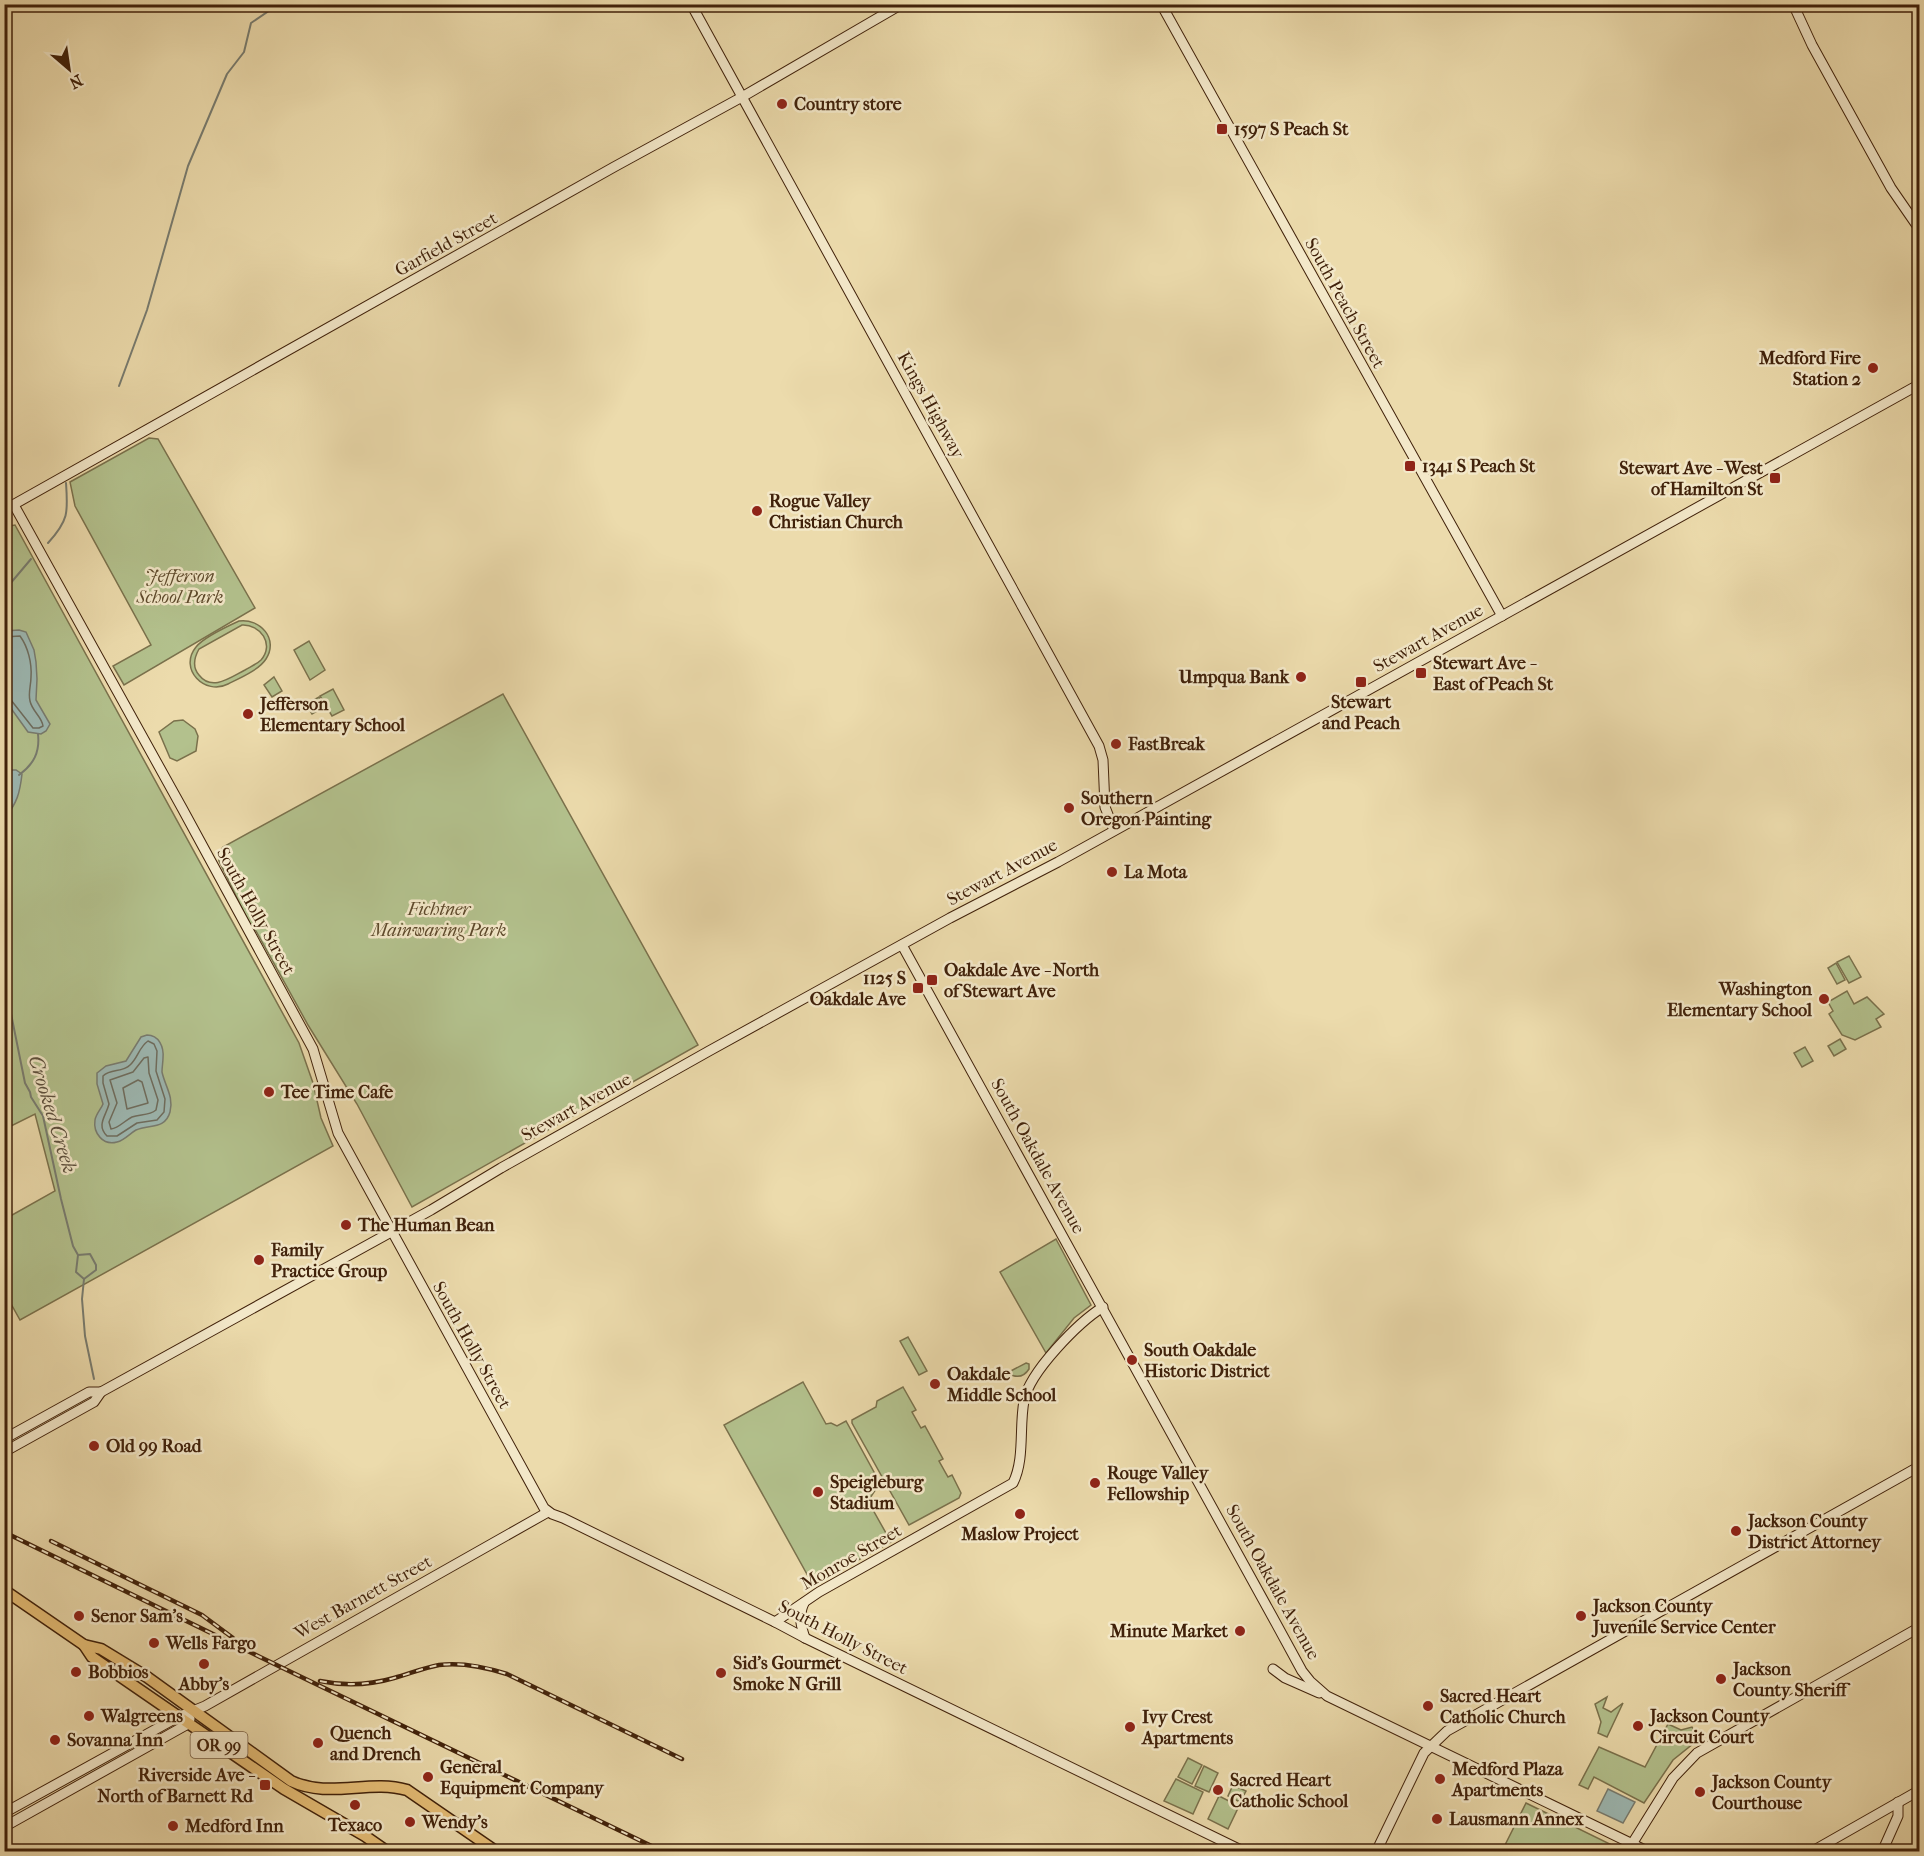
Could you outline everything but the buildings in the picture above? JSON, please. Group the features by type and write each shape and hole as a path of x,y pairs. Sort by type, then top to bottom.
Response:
{"main road":[{"name":"OR 99","path":"4,1590 84,1645 100,1649 147,1677 300,1785 332,1790 390,1786 407,1790 497,1851"},
{"name":"OR 99","path":"84,1645 92,1658 188,1724 284,1789 388,1851"},
{"path":"108,1669 114,1665 127,1673 147,1677"},
{"path":"332,1790 321,1798 323,1808 333,1818"}],"street":[{"name":"Kings Highway","path":"691,4 1099,746 1103,760 1105,807 1114,830"},
{"name":"Garfield Street","path":"4,510 742,97 903,4"},
{"name":"South Peach Street","path":"1161,4 1502,616"},
{"path":"1792,4 1812,45 1891,188 1908,216 1920,230"},
{"name":"Stewart Avenue","path":"6,1451 94,1402 101,1392 391,1232 501,1168 1920,384"},
{"name":"South Holly Street","path":"14,505 313,1049 338,1133 542,1506 548,1512 1245,1851"},
{"name":"South Oakdale Avenue","path":"902,945 1299,1665 1310,1681 1327,1696 1431,1745 1629,1847 1649,1851"},
{"name":"Monroe Street","path":"775,1622 819,1592 1013,1484 1018,1465 1024,1401 1032,1380 1079,1325 1103,1307"},
{"name":"Stewart Avenue","path":"4,1440 89,1392 101,1392"},
{"path":"6,1451 22,1435 55,1417 58,1413 57,1409"},
{"path":"1376,1851 1424,1753 1447,1731 1920,1466"},
{"name":"West Barnett Street","path":"98,1761 178,1716 194,1712 548,1512"},
{"path":"804,1603 800,1621 805,1638"},
{"path":"1629,1847 1673,1778 1697,1753 1920,1627"},
{"path":"1273,1669 1304,1688 1327,1696"},
{"path":"4,1827 188,1724 194,1712"},
{"path":"4,1813 98,1761 100,1765 98,1768 72,1782 65,1793"},
{"path":"1810,1851 1920,1790"},
{"path":"1882,1851 1898,1816 1898,1802"}],"green space":[{"name":"Jefferson School Park","path":"149,438 158,439 255,608 124,685 113,666 151,645 75,506 70,482"},
{"path":"15,525 299,1043 313,1083 321,1118 333,1146 20,1320 5,1293 5,1219 55,1191 35,1114 5,1129 4,527"},
{"path":"239,621 254,623 265,631 270,644 266,659 254,670 228,684 219,687 203,683 192,672 191,655 204,640","holes":["242,625 260,631 264,636 266,648 261,660 222,682 204,680 195,666 199,649"]},
{"path":"309,641 325,670 310,680 294,650"},
{"path":"274,677 282,691 272,697 264,685"},
{"path":"333,689 344,710 332,716 320,696"},
{"name":"Fichtner Mainwaring Park","path":"503,694 698,1045 412,1207 357,1104 308,1025 256,931 252,929 219,861 218,854 223,847"},
{"path":"319,697 324,707 312,714 306,704"},
{"path":"183,720 195,729 198,736 196,751 177,761 170,758 159,732 174,721"},
{"path":"1849,956 1861,977 1849,983 1837,962"},
{"path":"1836,963 1845,980 1837,984 1828,968"},
{"path":"1847,991 1854,1004 1867,997 1884,1014 1876,1019 1881,1027 1855,1040 1842,1035 1829,1014 1833,1011 1828,1002"},
{"path":"1840,1039 1846,1049 1834,1056 1828,1046"},
{"path":"1805,1047 1813,1061 1802,1067 1794,1053"},
{"path":"1056,1239 1091,1305 1074,1318 1046,1353 1000,1272"},
{"path":"908,1337 927,1371 919,1375 900,1341"},
{"path":"1026,1363 1029,1364 1029,1369 1022,1375 1014,1376 1007,1373"},
{"name":"Speigleburg Stadium","path":"803,1382 826,1424 831,1423 837,1426 846,1421 880,1483 868,1501 891,1542 813,1585 724,1425"},
{"path":"903,1387 916,1410 912,1412 921,1428 925,1426 943,1459 939,1461 948,1477 952,1475 961,1493 959,1498 909,1525 852,1423 852,1420 876,1407 877,1401"},
{"path":"1607,1697 1603,1708 1611,1712 1623,1703 1607,1737 1598,1733 1601,1722 1595,1704"},
{"path":"1668,1724 1681,1730 1692,1727 1699,1739 1673,1760 1644,1803 1594,1777 1588,1789 1579,1785 1599,1747 1645,1767"},
{"path":"1188,1758 1202,1765 1192,1784 1178,1777"},
{"path":"1204,1766 1218,1773 1209,1792 1195,1786"},
{"path":"1176,1779 1203,1792 1193,1814 1164,1801"},
{"path":"1233,1785 1246,1791 1240,1802 1228,1796"},
{"path":"1219,1796 1239,1806 1228,1829 1208,1819"},
{"path":"1526,1803 1616,1847 1614,1851 1502,1851"}],"water":[{"path":"5,631 26,632 34,650 37,679 36,700 50,724 41,734 28,732 5,700 8,679 5,670"},
{"path":"5,770 16,770 22,774 17,797 5,817"},
{"path":"147,1035 158,1039 162,1046 162,1072 171,1107 168,1118 156,1126 136,1130 120,1141 107,1142 97,1134 95,1125 103,1104 97,1084 97,1073 106,1066 126,1061 141,1037"},
{"path":"1608,1789 1635,1802 1623,1823 1597,1811"}],"waterway":[{"path":"119,386 147,310 188,166 227,74 244,52 251,23 279,4"},
{"path":"48,543 60,528 66,515 66,483"},
{"name":"Crooked Creek","path":"4,591 31,559"},
{"name":"Crooked Creek","path":"19,775 35,757 38,734"},
{"name":"Crooked Creek","path":"4,979 25,1083 43,1116 61,1199 73,1246 78,1255 76,1272 84,1279 82,1299 85,1336 94,1379"},
{"name":"Crooked Creek","path":"78,1255 90,1254 96,1265 96,1270 84,1279"}],"railway":[{"path":"4,1532 664,1852"},
{"path":"51,1541 202,1615 233,1638"},
{"path":"320,1681 357,1684 385,1680 439,1665 482,1667 507,1674 682,1759"}],"place":[{"name":"Country store","path":"782,104"},
{"name":"1597 S Peach St","path":"1222,129"},
{"name":"Medford Fire Station 2","path":"1873,368"},
{"name":"1341 S Peach St","path":"1410,466"},
{"name":"Stewart Ave - West of Hamilton St","path":"1775,478"},
{"name":"Rogue Valley Christian Church","path":"757,511"},
{"name":"Stewart Ave - East of Peach St","path":"1421,673"},
{"name":"Umpqua Bank","path":"1301,677"},
{"name":"Stewart and Peach","path":"1361,682"},
{"name":"Jefferson Elementary School","path":"248,714"},
{"name":"FastBreak","path":"1116,744"},
{"name":"Southern Oregon Painting","path":"1069,808"},
{"name":"La Mota","path":"1112,872"},
{"name":"Oakdale Ave - North of Stewart Ave","path":"932,980"},
{"name":"1125 S Oakdale Ave","path":"918,988"},
{"name":"Washington Elementary School","path":"1824,999"},
{"name":"Tee Time Cafe","path":"269,1092"},
{"name":"The Human Bean","path":"346,1225"},
{"name":"Family Practice Group","path":"259,1260"},
{"name":"South Oakdale Historic District","path":"1132,1360"},
{"name":"Oakdale Middle School","path":"935,1384"},
{"name":"Old 99 Road","path":"94,1446"},
{"name":"Rouge Valley Fellowship","path":"1095,1483"},
{"name":"Speigleburg Stadium","path":"818,1492"},
{"name":"Maslow Project","path":"1020,1514"},
{"name":"Jackson County District Attorney","path":"1736,1531"},
{"name":"Senor Sam’s","path":"79,1616"},
{"name":"Jackson County Juvenile Service Center","path":"1581,1616"},
{"name":"Minute Market","path":"1240,1631"},
{"name":"Wells Fargo","path":"154,1643"},
{"name":"Abby's","path":"204,1664"},
{"name":"Bobbios","path":"76,1672"},
{"name":"Sid's Gourmet Smoke N Grill","path":"721,1673"},
{"name":"Jackson County Sheriff","path":"1721,1679"},
{"name":"Sacred Heart Catholic Church","path":"1428,1706"},
{"name":"Walgreens","path":"89,1716"},
{"name":"Jackson County Circuit Court","path":"1638,1726"},
{"name":"Ivy Crest Apartments","path":"1130,1727"},
{"name":"Sovanna Inn","path":"55,1740"},
{"name":"Quench and Drench","path":"318,1743"},
{"name":"General Equipment Company","path":"428,1777"},
{"name":"Medford Plaza Apartments","path":"1440,1779"},
{"name":"Riverside Ave - North of Barnett Rd","path":"265,1785"},
{"name":"Sacred Heart Catholic School","path":"1218,1790"},
{"name":"Jackson County Courthouse","path":"1700,1792"},
{"name":"Texaco","path":"355,1805"},
{"name":"Lausmann Annex","path":"1437,1819"},
{"name":"Wendy's","path":"410,1822"},
{"name":"Medford Inn","path":"173,1826"}]}
